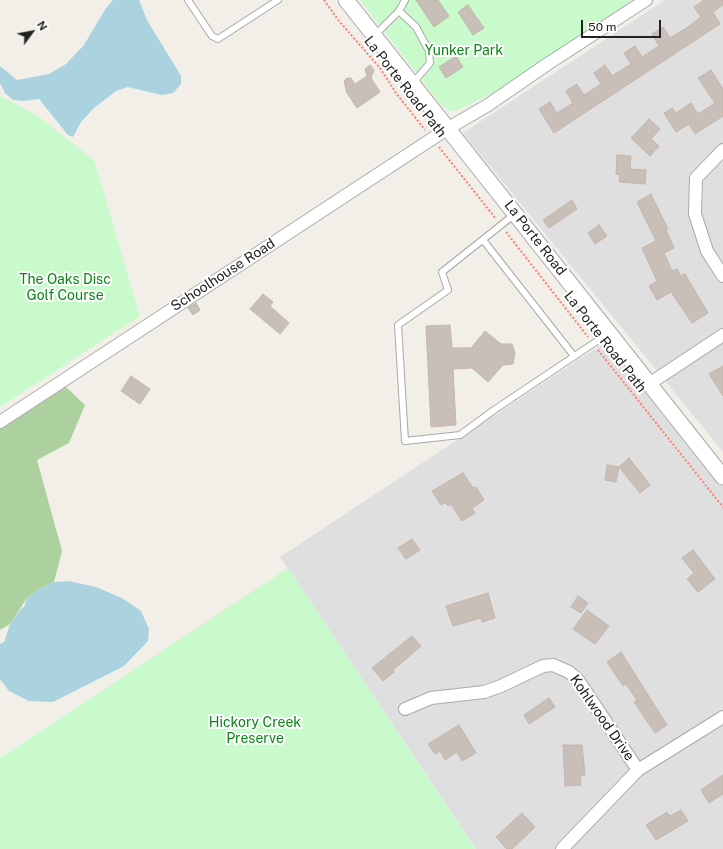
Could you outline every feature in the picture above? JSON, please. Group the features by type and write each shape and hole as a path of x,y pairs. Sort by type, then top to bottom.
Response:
{"street":[{"name":"La Porte Road","path":"346,0 446,129 465,150 516,214 723,477"},
{"name":"Schoolhouse Road","path":"0,422 432,138 488,106 546,65 646,0"},
{"path":"723,150 696,178 696,214 706,251 723,276"},
{"path":"649,384 723,335"},
{"name":"Kohlwood Drive","path":"405,709 431,698 484,692 501,686 543,666 553,665 569,672 578,680 638,770"},
{"path":"562,849 638,770 723,717"}],"lane":[{"path":"188,0 212,36 218,39 278,0"},
{"path":"374,36 399,11 405,0"},
{"path":"399,11 416,27 429,50 430,63 412,84"},
{"path":"516,214 442,272 448,290 398,325 405,441 460,435 609,333"},
{"path":"483,240 574,356"}],"path":[{"name":"La Porte Road Path","path":"324,0 339,21 380,68 396,93 723,507"}],"shaded area":[{"path":"665,0 723,0 723,452 463,133"},
{"path":"607,341 723,485 723,849 476,849 280,557"}],"green space":[{"name":"Yunker Park","path":"360,0 632,0 492,93 457,110 450,111 442,106"},
{"name":"The Oaks Disc Golf Course","path":"0,96 38,116 94,160 140,316 0,407"},
{"path":"66,387 85,405 69,443 37,460 62,551 54,582 41,588 27,598 10,624 0,630 0,429"},
{"name":"Hickory Creek Preserve","path":"288,568 476,849 0,849 0,758"}],"water":[{"path":"113,0 139,0 147,20 181,76 181,84 173,93 162,95 128,87 116,91 94,108 81,122 73,137 68,135 39,99 24,101 13,100 5,93 0,83 0,66 17,80 49,74 66,64 84,45 106,8"},
{"path":"69,581 96,587 122,598 141,611 149,629 148,641 124,666 53,702 29,701 9,691 0,679 0,644 4,642 10,624 24,607 27,598 41,588 54,582"}],"building":[{"path":"416,0 438,0 449,16 434,27"},
{"path":"704,0 723,0 723,5 713,12 720,24 554,133 539,109 550,102 557,113 573,103 566,91 577,84 584,95 601,84 594,73 605,65 612,76 631,64 624,53 635,46 642,57 659,46 652,34 663,27 670,38 688,27 701,17 694,7"},
{"path":"468,5 484,28 473,35 458,12"},
{"path":"456,56 463,67 446,78 439,67"},
{"path":"370,65 374,70 371,78 380,92 357,108 347,93 344,81 347,78 351,78 355,84 367,76 365,69"},
{"path":"711,70 723,89 723,116 695,134 689,124 676,132 664,113 672,108 676,113 691,103 698,114 715,103 698,78"},
{"path":"649,119 660,129 651,139 659,146 650,156 631,138"},
{"path":"617,155 631,156 630,169 646,170 645,184 619,182 620,175 616,174"},
{"path":"651,194 668,229 666,230 674,248 664,253 672,271 677,269 681,276 685,274 708,313 692,323 671,292 657,300 649,286 657,281 642,248 656,241 637,202"},
{"path":"572,200 577,209 549,228 543,220"},
{"path":"599,225 607,236 595,244 588,233"},
{"path":"263,294 273,302 270,306 289,323 280,334 250,309"},
{"path":"196,303 200,310 193,315 188,308"},
{"path":"450,325 452,348 471,348 485,331 501,344 512,344 515,353 513,364 503,365 488,382 472,368 453,369 456,425 431,427 426,326"},
{"path":"723,366 723,396 709,374"},
{"path":"131,376 150,389 140,404 121,391"},
{"path":"629,458 650,485 640,493 619,467"},
{"path":"607,465 619,467 616,482 605,480"},
{"path":"463,473 473,488 476,487 484,500 472,508 475,513 462,521 451,504 448,506 446,502 441,505 432,491"},
{"path":"412,539 420,550 406,559 398,548"},
{"path":"693,550 715,579 698,592 687,579 694,573 682,558"},
{"path":"488,593 495,618 482,622 481,618 453,626 446,606"},
{"path":"578,596 588,603 581,613 571,607"},
{"path":"587,610 609,626 595,644 573,629"},
{"path":"412,636 421,646 393,670 394,672 383,681 372,668"},
{"path":"621,652 667,725 655,733 634,702 637,700 626,684 623,686 607,662"},
{"path":"549,698 555,707 529,724 524,715"},
{"path":"459,725 476,753 462,761 457,752 445,760 440,751 435,754 428,744"},
{"path":"563,745 582,745 585,775 580,775 581,785 565,786"},
{"path":"723,775 723,794 709,803 701,790"},
{"path":"681,810 688,821 656,840 646,825 667,812 670,816"},
{"path":"522,813 535,827 512,849 507,849 496,837"}]}
